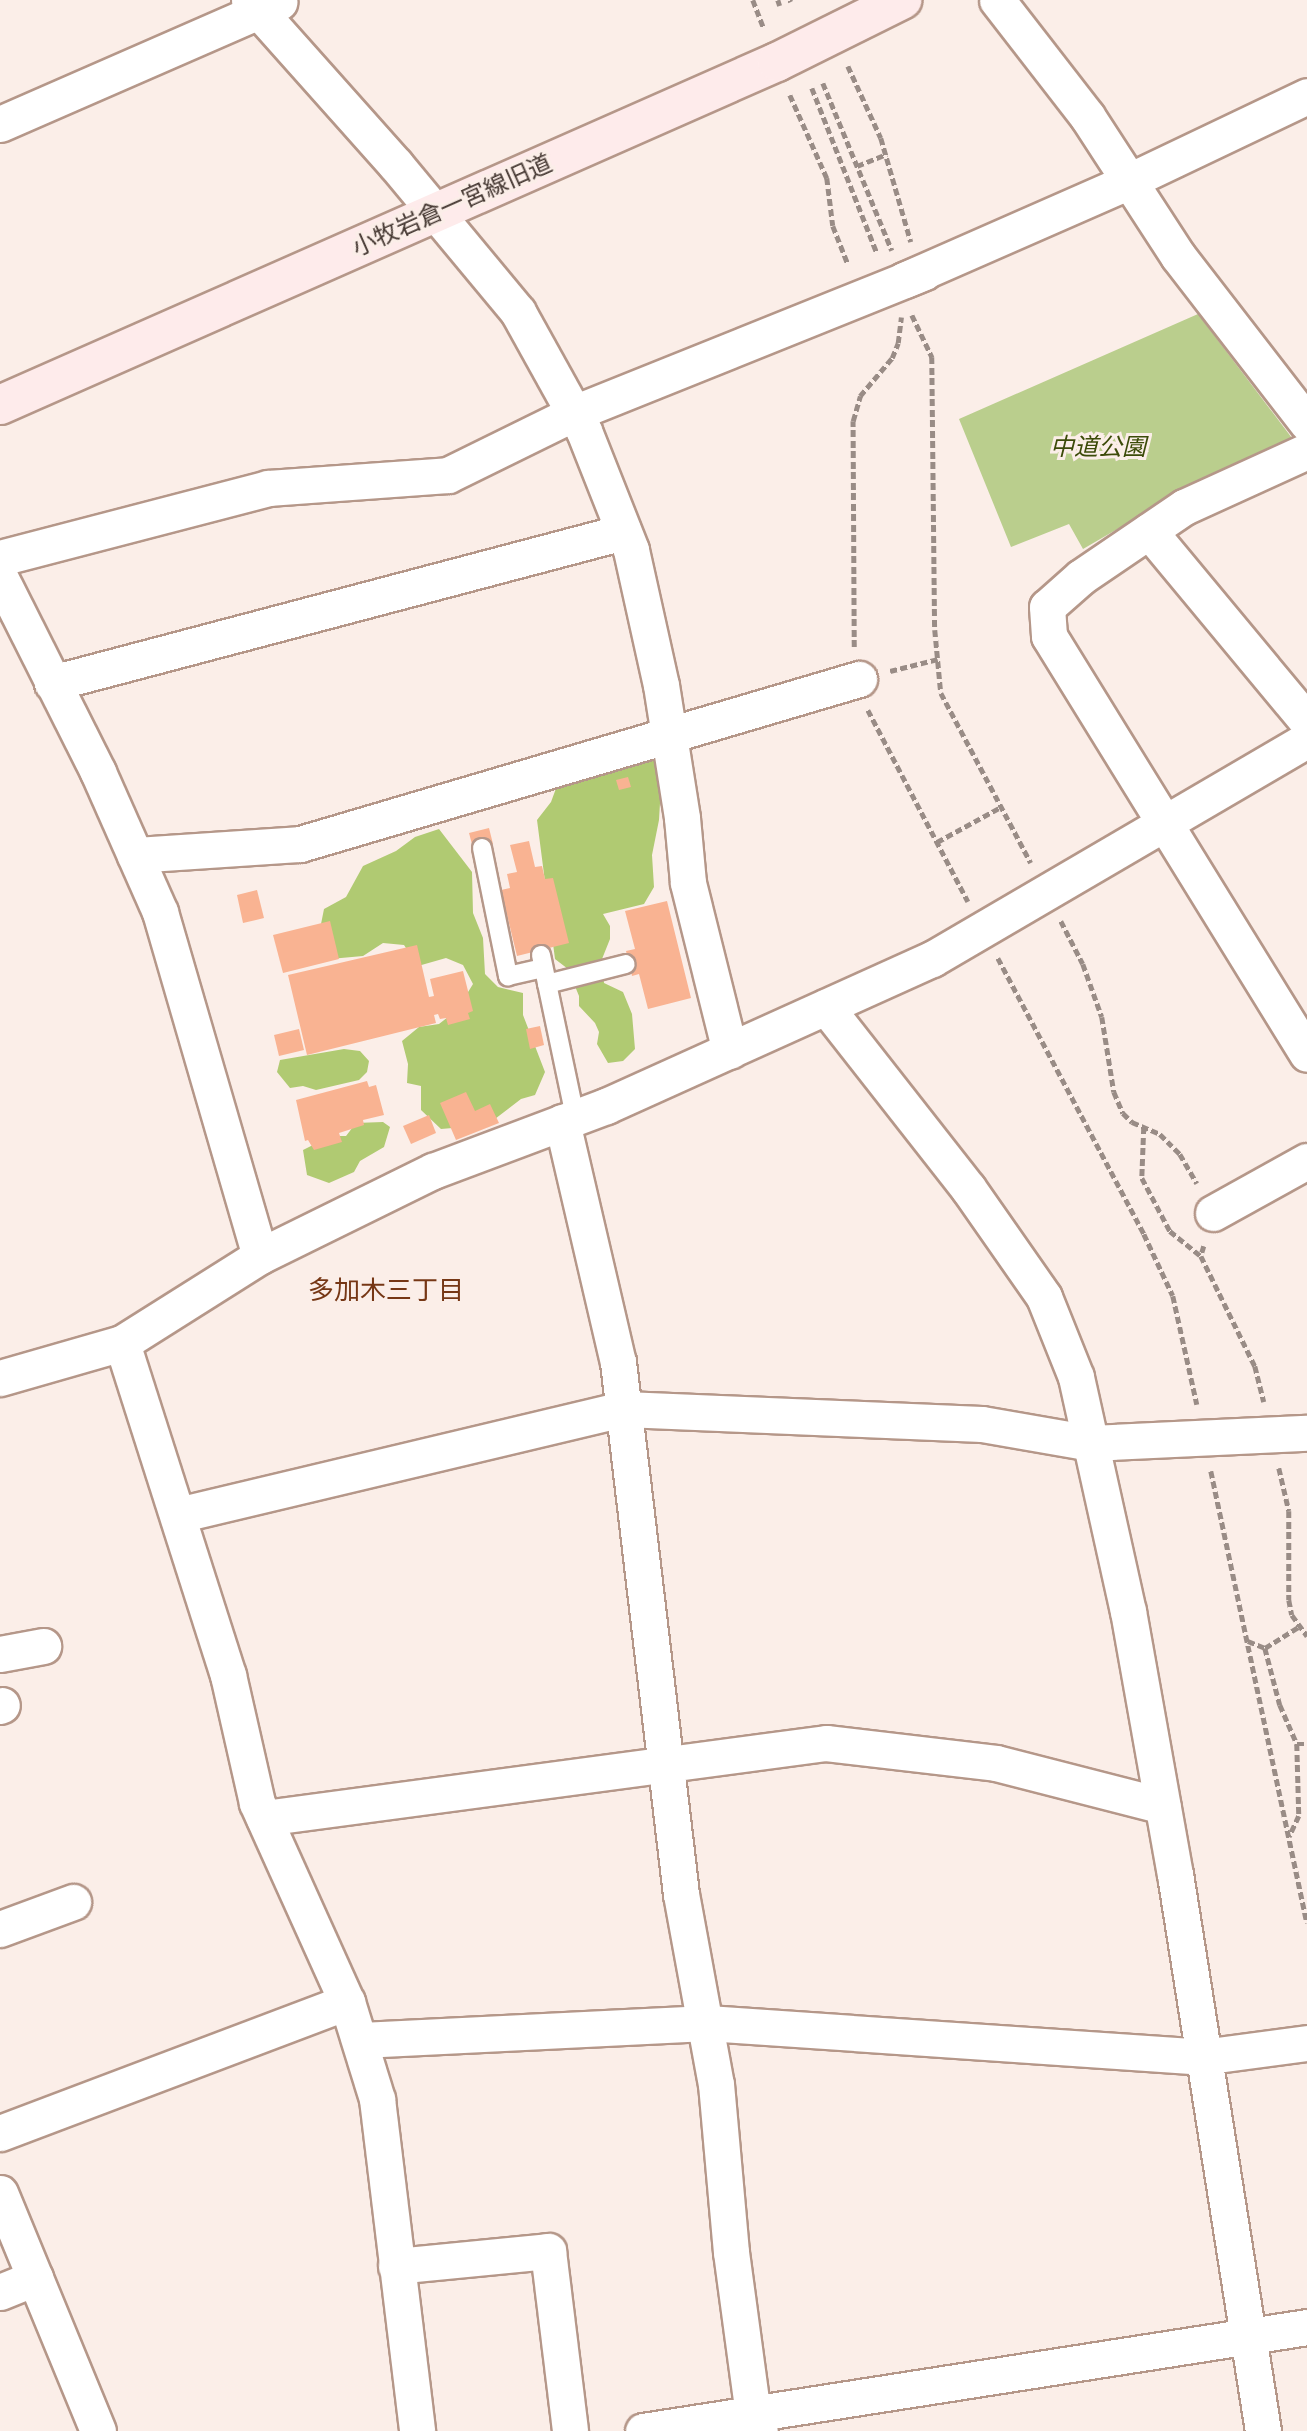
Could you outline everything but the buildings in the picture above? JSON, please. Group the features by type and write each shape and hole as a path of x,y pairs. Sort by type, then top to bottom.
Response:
{"street":[{"name":"小牧岩倉一宮線旧道","path":"0,405 777,62 902,0"},
{"path":"998,0 1087,116 1178,256 1307,423"},
{"path":"0,124 264,3 518,312 574,413 631,550 669,734 688,883 730,1051"},
{"path":"0,558 268,488 448,474 574,413 895,284 1129,181 1307,96"},
{"path":"1307,451 1184,507 1081,577 1047,607 1049,636 1307,1054"},
{"path":"1149,531 1307,721"},
{"path":"52,683 623,532"},
{"path":"0,577 160,912 260,1256"},
{"path":"135,855 300,844 859,679"},
{"path":"0,1378 122,1343 260,1256 433,1171 568,1120 730,1051 932,959 1307,740"},
{"path":"826,1007 968,1188 1044,1297 1076,1377 1128,1611 1163,1806 1202,2057 1250,2335 1263,2431"},
{"path":"568,1120 618,1362 681,1894 716,2084 731,2252 756,2422"},
{"path":"1213,1213 1307,1161"},
{"path":"122,1343 228,1675 257,1803 347,2003 361,2040 377,2099 417,2431"},
{"path":"178,1515 624,1409 982,1424 1091,1443 1272,1437 1307,1433"},
{"path":"0,1654 43,1646"},
{"path":"264,1818 666,1762 826,1743 996,1763 1163,1806"},
{"path":"0,1929 73,1902"},
{"path":"0,2133 347,2003"},
{"path":"361,2040 707,2024 1202,2057 1307,2043"},
{"path":"0,2193 98,2431"},
{"path":"396,2266 548,2251 570,2431"},
{"path":"0,2292 35,2278"},
{"path":"643,2431 756,2422 1250,2335 1307,2328"}],"lane":[{"path":"482,848 508,976 544,969 626,964"},
{"path":"544,969 568,1120"}],"path":[{"path":"753,0 827,178 833,226 895,284"},
{"path":"778,0 780,6"},
{"path":"838,31 852,79 887,154 904,225 895,284"},
{"path":"823,83 857,166 895,284 901,316 898,343 892,358 860,396 853,421 854,661 865,704 1173,1296 1307,1923"},
{"path":"812,88 895,284 932,357 941,693 1083,964 1102,1017 1114,1093 1123,1114 1160,1134 1180,1154 1213,1213 1214,1224 1201,1256"},
{"path":"857,166 887,154"},
{"path":"859,679 938,659"},
{"path":"937,842 1001,807"},
{"path":"1144,1126 1142,1178 1170,1231 1201,1256 1255,1366 1289,1511 1289,1600 1292,1615 1307,1636"},
{"path":"1265,1648 1300,1626"},
{"path":"1247,1641 1265,1648"},
{"path":"1265,1648 1280,1705 1297,1745 1299,1816 1289,1837"},
{"path":"1297,1745 1307,1744"}],"green space":[{"name":"中道公園","path":"1198,314 1298,446 1176,495 1083,549 1069,524 1011,547 959,419"},
{"path":"636,753 653,759 662,769 659,820 652,855 654,887 644,904 603,914 610,926 610,939 602,959 604,983 623,992 632,1014 635,1049 623,1061 608,1063 597,1044 599,1032 595,1023 579,1006 579,996 568,969 555,959 537,820 551,802 558,783"},
{"path":"439,829 472,872 473,913 483,938 485,974 498,987 523,993 523,1015 545,1072 535,1095 521,1099 487,1125 441,1129 421,1110 421,1086 407,1083 408,1064 402,1041 419,1027 439,1024 457,1010 473,984 463,965 446,958 418,966 404,945 383,943 363,956 330,959 320,929 324,909 346,897 363,866 396,851 415,837"},
{"path":"344,1049 360,1051 369,1061 367,1072 359,1080 316,1090 303,1086 290,1088 277,1072 280,1060"},
{"path":"383,1122 390,1127 384,1147 360,1161 354,1172 329,1183 307,1175 303,1150 331,1136 346,1136 356,1123"}],"district":[{"name":"多加木三丁目","path":"386,1291"}]}
